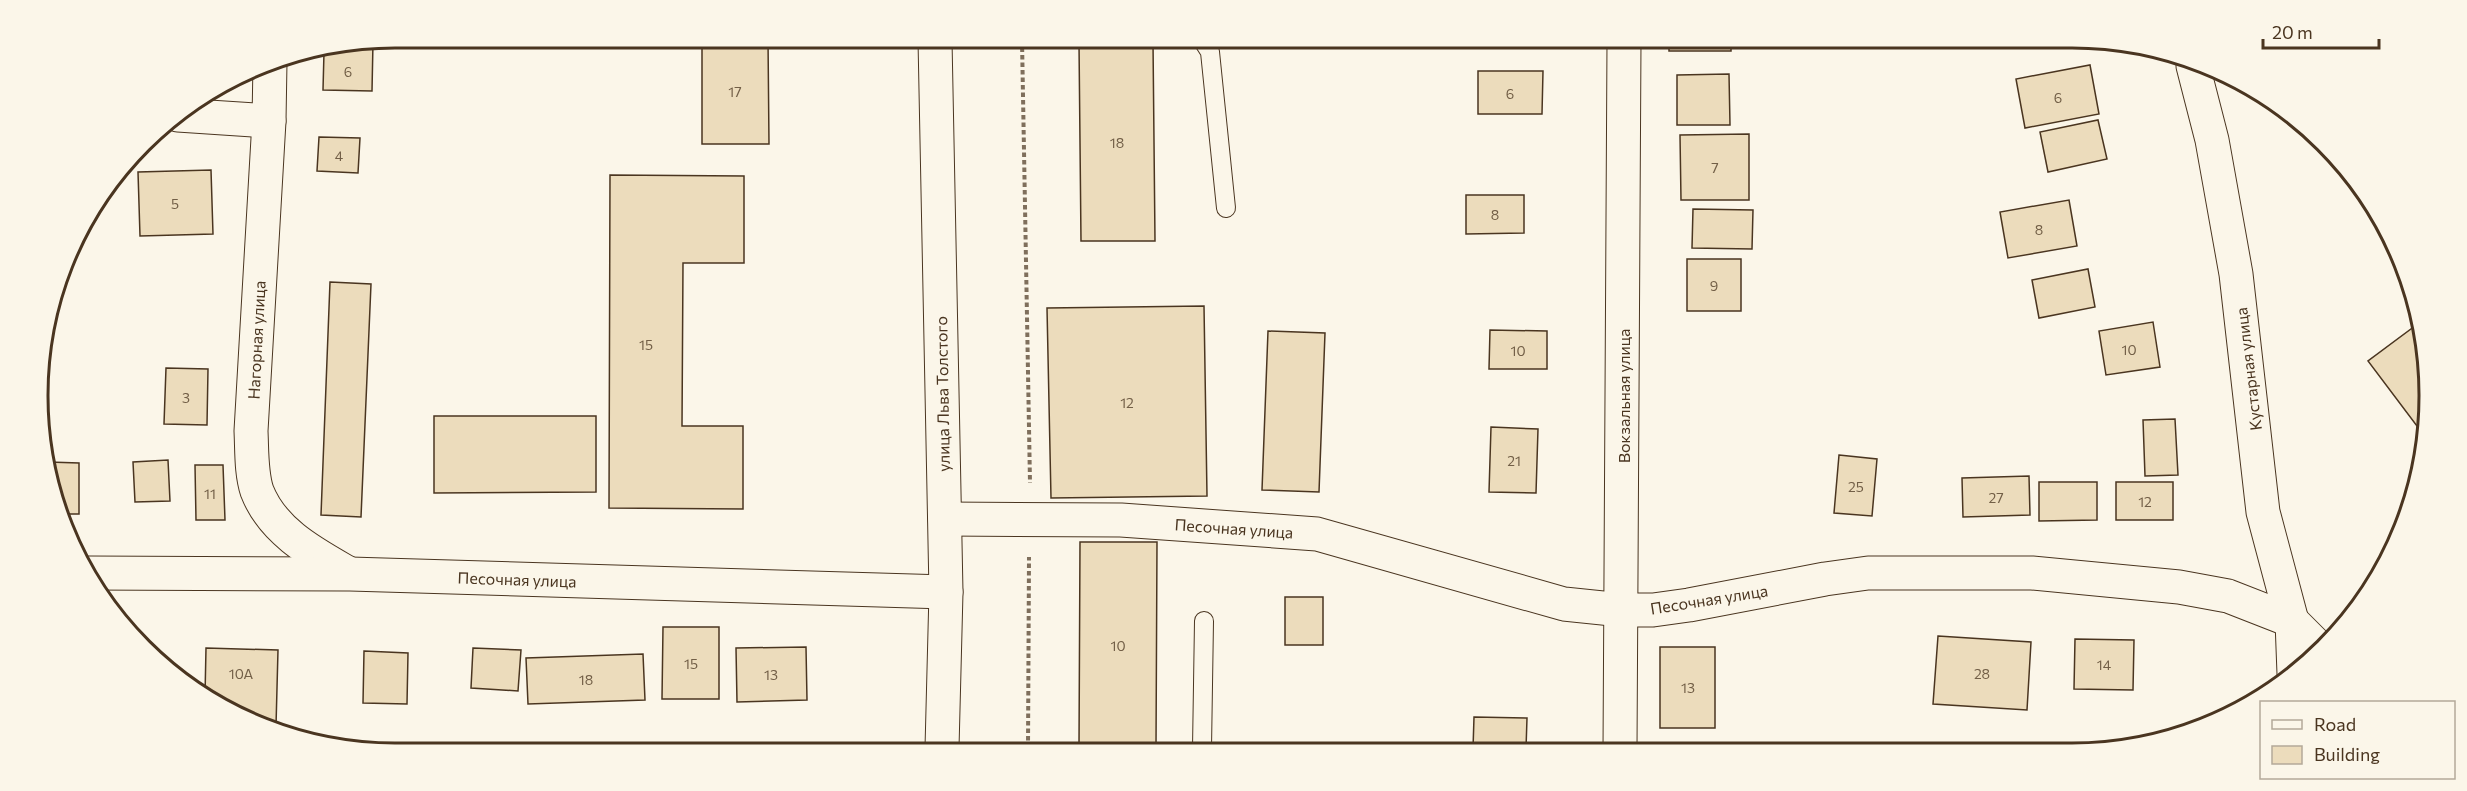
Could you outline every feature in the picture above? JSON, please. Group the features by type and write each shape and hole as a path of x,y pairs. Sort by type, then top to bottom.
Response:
{"street":[{"name":"улица Льва Толстого","path":"935,48 946,592 942,743"},
{"name":"Вокзальная улица","path":"1620,743 1624,48"},
{"name":"Кустарная улица","path":"2194,70 2212,140 2236,274 2263,512 2292,621 2294,663"},
{"name":"Нагорная улица","path":"270,71 251,431 252,464 257,491 269,511 290,537 350,574"},
{"path":"190,116 269,121"},
{"name":"Песочная улица","path":"945,519 1121,520 1317,534 1563,604 1622,610 1653,610 1689,605 1868,573 2032,573 2179,586 2228,596 2292,621 2314,644"},
{"name":"Песочная улица","path":"97,573 350,574 946,592"}],"lane":[{"path":"1207,48 1210,52 1226,208"},
{"path":"1202,743 1204,621"}],"path":[{"path":"1022,48 1030,489"},
{"path":"1028,743 1029,548"}],"building":[{"path":"702,48 768,48 769,144 702,144"},
{"path":"1079,48 1153,48 1155,241 1081,241"},
{"path":"1669,48 1731,48 1731,51 1669,51"},
{"path":"373,49 372,91 323,90 324,56"},
{"path":"2090,65 2099,114 2025,128 2016,79"},
{"path":"1478,71 1543,71 1542,114 1478,114"},
{"path":"1729,74 1730,125 1677,125 1677,75"},
{"path":"2098,120 2107,159 2048,172 2040,132"},
{"path":"1749,134 1749,200 1681,200 1680,135"},
{"path":"319,137 360,138 358,173 317,171"},
{"path":"211,170 213,234 140,236 138,172"},
{"path":"610,175 744,176 744,263 683,263 682,426 743,426 743,509 609,508"},
{"path":"1466,195 1524,195 1524,233 1466,234"},
{"path":"2069,200 2077,246 2008,258 2000,212"},
{"path":"1693,209 1753,210 1752,249 1692,248"},
{"path":"1687,259 1741,259 1741,311 1687,311"},
{"path":"2088,269 2095,307 2039,318 2032,280"},
{"path":"330,282 371,284 361,517 321,515"},
{"path":"1204,306 1207,496 1051,498 1047,308"},
{"path":"2153,322 2160,367 2106,375 2099,331"},
{"path":"2412,328 2418,373 2417,426 2368,361"},
{"path":"1490,330 1547,331 1547,369 1489,369"},
{"path":"1268,331 1325,333 1319,492 1262,490"},
{"path":"166,368 208,369 207,425 164,424"},
{"path":"434,416 596,416 596,492 434,493"},
{"path":"2175,419 2178,475 2145,476 2143,420"},
{"path":"1491,427 1538,429 1536,493 1489,492"},
{"path":"1839,455 1877,459 1872,516 1834,513"},
{"path":"168,460 170,501 135,502 133,462"},
{"path":"55,462 79,463 79,514 69,514"},
{"path":"195,465 223,465 225,520 196,520"},
{"path":"2029,476 2030,515 1963,517 1962,478"},
{"path":"2039,482 2097,482 2097,520 2039,521"},
{"path":"2116,482 2173,482 2173,520 2116,520"},
{"path":"1080,542 1157,542 1156,743 1079,743"},
{"path":"1285,597 1323,597 1323,645 1285,645"},
{"path":"663,627 719,627 719,699 662,699"},
{"path":"1938,636 2031,642 2027,710 1933,704"},
{"path":"2075,639 2134,640 2133,690 2074,689"},
{"path":"806,647 807,700 737,702 736,648"},
{"path":"1660,647 1715,647 1715,728 1660,728"},
{"path":"206,648 278,650 276,722 242,707 205,686"},
{"path":"473,648 521,650 518,691 471,688"},
{"path":"364,651 408,653 407,704 363,703"},
{"path":"643,654 645,700 528,704 526,658"},
{"path":"1474,717 1527,718 1526,743 1473,743"}]}
